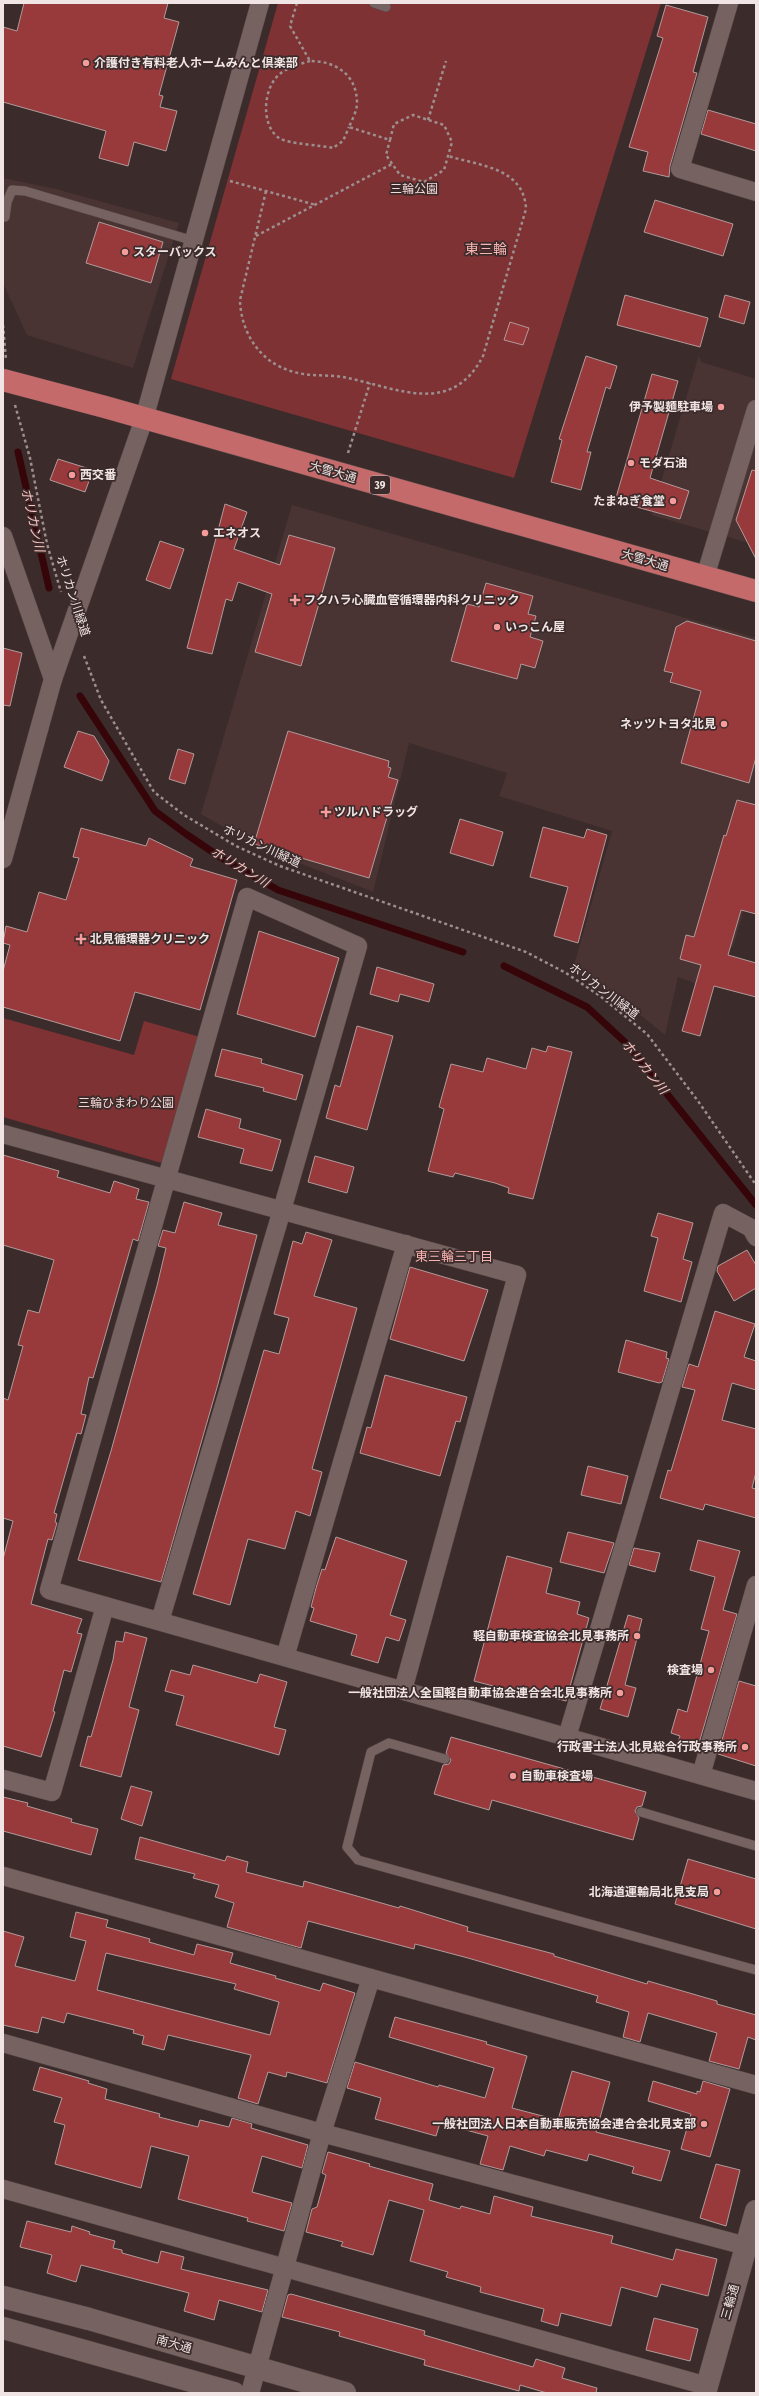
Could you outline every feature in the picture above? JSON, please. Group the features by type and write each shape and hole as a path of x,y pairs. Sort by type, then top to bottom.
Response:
{"highway":[{"name":"大雪大通","path":"5,381 756,592"}],"street":[{"path":"3,859 53,679 144,419 259,3"},
{"path":"729,3 680,169 756,192"},
{"path":"705,577 756,409"},
{"path":"3,536 53,679"},
{"path":"160,1621 282,1210 358,946 247,897 49,1590 756,1791"},
{"path":"3,1134 517,1275 403,1690"},
{"path":"567,1738 723,1213 751,1228 756,1237"},
{"path":"285,1657 406,1244"},
{"path":"701,1775 756,1585"},
{"path":"3,1779 52,1792 105,1606"},
{"path":"3,1876 756,2086"},
{"path":"250,2393 322,2134 371,1978"},
{"path":"3,2043 322,2134 746,2246"},
{"path":"3,2189 706,2389"},
{"name":"三輪通","path":"706,2389 756,2211"},
{"name":"南大通","path":"3,2297 89,2319 345,2393"},
{"path":"3,2328 234,2393"}],"lane":[{"path":"374,3 386,7"},
{"path":"5,217 7,202 12,190 25,191 194,241"},
{"path":"445,1759 389,1743 371,1752 347,1847 358,1860 756,1970"},
{"path":"641,1812 756,1846"}],"path":[{"path":"297,3 290,26 310,62"},
{"path":"323,61 342,68 354,84 357,104 343,141 333,148 309,143 288,142 279,138 272,130 267,117 267,96 273,81 280,73 310,62 323,61"},
{"path":"428,120 446,61"},
{"path":"413,115 444,125 452,142 444,170 424,182 400,175 386,155 390,140 394,124 413,115"},
{"path":"349,128 390,140"},
{"path":"266,191 240,300 241,317 248,336 257,349 275,364 294,372 346,377 420,395 443,392 459,384 475,371 483,356 526,208 525,195 516,180 502,172 448,156"},
{"path":"256,237 392,164"},
{"path":"212,176 316,205"},
{"name":"ホリカン川緑道","path":"3,324 5,381 30,458 47,544 71,624 101,700 154,792 184,815 236,846 280,866 526,952 566,972 600,996 647,1034 698,1101 756,1185"},
{"path":"340,474 370,383"}],"shaded area":[{"path":"3,178 56,189 179,223 133,368 27,335 3,283"},
{"path":"699,355 701,362 756,379 756,545 651,515"},
{"path":"292,505 756,638 756,868 733,947 726,945 711,989 678,977 665,1035 638,1013 573,969 612,831 499,796 507,773 409,743 373,892 256,846 201,814"}],"green space":[{"name":"三輪公園","path":"278,3 661,3 514,478 171,379"},
{"name":"三輪ひまわり公園","path":"3,1018 134,1055 144,1021 200,1037 165,1164 3,1117"}],"building":[{"name":"介護付き有料老人ホームみんと倶楽部","path":"24,3 168,3 164,18 179,22 159,95 163,96 160,107 177,111 166,151 134,142 128,166 99,158 106,131 3,102 3,27 17,31"},
{"path":"666,5 708,17 693,72 697,73 670,166 669,177 643,171 648,152 629,147 663,38 657,36"},
{"path":"708,110 756,124 756,151 701,134"},
{"path":"655,200 733,224 723,256 644,232"},
{"name":"スターバックス","path":"99,222 163,242 151,283 86,263"},
{"path":"625,295 708,318 700,347 617,325"},
{"path":"725,295 750,302 744,324 719,317"},
{"path":"510,322 529,328 523,345 504,340"},
{"path":"586,356 617,366 610,389 606,387 587,452 591,452 581,490 551,482 562,440 559,439"},
{"path":"652,374 678,381 650,478 689,491 680,519 615,501"},
{"name":"西交番","path":"58,459 93,470 85,492 50,480"},
{"path":"752,470 756,471 756,559 736,520"},
{"path":"225,504 247,512 234,549 280,565 289,535 335,548 301,666 255,652 272,594 238,582 232,601 226,599 212,654 187,648"},
{"path":"160,541 184,549 170,589 146,580"},
{"name":"いっこん屋","path":"486,583 533,596 528,614 536,616 530,637 543,641 535,668 521,664 517,679 451,661 467,604 479,607"},
{"name":"ネッツトヨタ北見","path":"687,621 756,641 756,757 749,783 681,763 701,691 670,682 673,673 664,671 676,627"},
{"path":"3,648 22,653 10,706 3,705"},
{"path":"78,731 94,736 109,761 102,781 64,767"},
{"name":"ツルハドラッグ","path":"288,731 389,761 388,767 391,768 388,777 398,780 369,878 254,844"},
{"path":"178,749 194,754 185,784 169,779"},
{"path":"737,800 756,805 756,914 741,910 728,955 756,963 756,997 714,986 700,1036 682,1031 701,965 680,959 686,935 694,937 724,835 726,836"},
{"path":"460,819 503,832 493,866 450,853"},
{"path":"543,827 584,838 587,829 607,835 578,943 554,936 568,887 530,877"},
{"name":"北見循環器クリニック","path":"81,828 146,846 149,838 193,859 190,866 237,880 200,1010 135,992 120,1041 3,1007 3,971 10,945 3,943 6,926 27,932 39,892 66,900 79,858 73,857"},
{"path":"259,931 339,958 315,1037 237,1014"},
{"path":"377,967 434,984 429,1002 400,994 398,1002 370,994"},
{"path":"357,1026 393,1036 367,1130 326,1118 335,1085 340,1087"},
{"path":"548,1046 572,1052 533,1199 508,1193 509,1188 495,1183 455,1173 453,1177 428,1171 444,1109 439,1107 451,1064 483,1072 487,1058 526,1069 532,1048 546,1052"},
{"path":"222,1049 262,1059 261,1063 303,1075 296,1100 263,1091 264,1088 215,1076"},
{"path":"206,1109 241,1119 239,1128 281,1140 272,1171 240,1163 244,1149 198,1137"},
{"path":"3,1155 59,1171 57,1177 110,1193 114,1181 139,1189 136,1199 149,1202 138,1241 133,1239 93,1378 89,1377 81,1414 86,1415 81,1434 77,1433 54,1513 57,1514 55,1522 57,1523 52,1540 48,1539 31,1604 82,1619 77,1633 82,1634 71,1672 64,1670 53,1711 55,1712 41,1757 3,1746 3,1559 13,1521 3,1518 3,1398 8,1400 23,1346 18,1345 28,1310 39,1313 54,1260 3,1245"},
{"path":"315,1156 354,1167 347,1193 308,1182"},
{"path":"184,1202 222,1213 218,1225 257,1235 218,1384 161,1582 78,1560 111,1451 157,1286 166,1248 158,1246 163,1230 175,1233"},
{"path":"658,1213 693,1223 683,1259 692,1262 681,1302 644,1291 658,1238 651,1236"},
{"path":"306,1232 332,1240 314,1296 357,1308 312,1469 322,1472 310,1516 296,1511 285,1549 248,1539 230,1605 193,1594 264,1350 279,1354 289,1318 274,1314 293,1241 302,1244"},
{"path":"747,1250 756,1265 756,1288 734,1301 717,1271 718,1266"},
{"path":"410,1267 488,1290 464,1361 390,1339"},
{"path":"715,1311 755,1324 744,1357 756,1361 756,1390 732,1383 722,1420 756,1429 756,1472 752,1488 756,1489 756,1518 705,1504 703,1510 660,1498 668,1470 671,1471 695,1390 682,1387 689,1364 698,1367"},
{"path":"626,1340 667,1352 666,1358 669,1359 662,1382 659,1383 618,1372"},
{"path":"385,1375 467,1397 460,1422 456,1421 440,1476 360,1453 367,1427 371,1428"},
{"path":"588,1466 628,1476 621,1504 581,1495"},
{"path":"568,1532 614,1543 604,1573 560,1562"},
{"path":"336,1537 407,1561 390,1615 406,1620 399,1641 386,1637 378,1663 351,1655 357,1635 310,1621 314,1608 311,1607 316,1588 322,1569 325,1570"},
{"name":"検査場","path":"698,1540 740,1551 723,1610 737,1614 697,1750 677,1744 680,1736 671,1733 678,1709 687,1712 709,1631 701,1629 715,1577 690,1570"},
{"path":"634,1548 660,1553 655,1572 629,1565"},
{"path":"507,1556 552,1568 546,1593 580,1602 577,1614 589,1618 566,1701 521,1689 520,1693 474,1681"},
{"path":"628,1615 642,1619 625,1685 636,1688 628,1717 600,1709"},
{"path":"125,1632 147,1638 129,1707 139,1710 121,1777 80,1766 88,1736 91,1737 113,1660 116,1641 123,1642"},
{"path":"193,1665 257,1683 260,1674 287,1682 274,1727 286,1730 279,1755 176,1725 184,1696 165,1691 171,1670 190,1675"},
{"path":"739,1681 756,1686 756,1766 718,1754"},
{"name":"自動車検査場","path":"451,1737 646,1792 642,1806 637,1807 635,1811 639,1818 633,1840 492,1800 489,1810 434,1794 443,1765 449,1764 451,1760 446,1753"},
{"path":"131,1786 152,1792 142,1826 121,1819"},
{"path":"3,1797 28,1803 27,1806 72,1819 71,1822 98,1829 91,1855 3,1831"},
{"path":"140,1837 225,1861 227,1856 248,1862 246,1872 303,1887 304,1881 399,1908 400,1906 468,1927 467,1931 554,1954 554,1956 647,1984 648,1981 717,2001 717,2004 756,2015 756,2040 748,2037 739,2069 709,2061 717,2033 648,2013 640,2042 623,2037 629,2012 596,2002 598,1996 468,1958 415,1944 414,1949 308,1921 301,1948 227,1927 234,1903 215,1897 219,1885 193,1878 195,1874 135,1859"},
{"name":"北海道運輸局北見支局","path":"688,1859 756,1879 756,1929 675,1904"},
{"path":"76,1912 108,1920 106,1927 150,1939 149,1942 194,1955 197,1944 233,1953 230,1963 276,1976 275,1978 320,1991 323,1983 355,1993 327,2083 287,2072 286,2077 268,2072 258,2104 238,2098 251,2055 168,2035 164,2050 142,2044 144,2036 133,2033 134,2030 67,2013 64,2023 42,2017 38,2033 3,2025 3,1931 24,1937 15,1966 75,1981 86,1941 70,1937","holes":["106,1953 236,1984 234,1989 279,2002 270,2035 97,1990"]},
{"path":"395,2017 487,2042 486,2044 527,2056 512,2108 558,2120 572,2071 610,2082 596,2132 670,2151 661,2181 632,2173 634,2167 589,2154 587,2161 546,2150 544,2156 510,2146 503,2170 480,2164 488,2136 440,2123 436,2136 375,2119 381,2098 347,2088 355,2062 438,2087 439,2085 485,2098 494,2068 389,2037"},
{"path":"40,2067 89,2081 88,2083 107,2089 105,2099 160,2114 159,2117 198,2127 200,2120 229,2127 232,2118 252,2124 251,2128 308,2145 302,2168 262,2156 252,2192 292,2203 284,2231 247,2221 248,2218 178,2199 189,2156 151,2146 141,2188 55,2164 65,2125 54,2122 62,2098 33,2090"},
{"path":"653,2081 697,2094 697,2091 700,2092 703,2081 730,2089 710,2157 681,2149 691,2114 648,2101"},
{"path":"328,2152 370,2164 369,2166 433,2184 429,2200 460,2209 461,2206 490,2214 494,2196 533,2207 531,2216 613,2236 611,2243 673,2260 676,2249 717,2259 708,2296 661,2284 657,2297 621,2287 611,2326 561,2313 558,2326 541,2321 544,2309 480,2292 481,2287 446,2277 448,2272 410,2261 424,2210 389,2200 373,2255 341,2246 343,2242 306,2232 312,2209 317,2207 326,2175 322,2173"},
{"path":"716,2164 740,2170 726,2226 700,2218"},
{"path":"27,2221 71,2232 72,2226 90,2232 89,2234 115,2241 113,2248 122,2250 122,2253 158,2263 161,2251 184,2257 181,2269 268,2290 262,2312 219,2300 214,2320 184,2311 189,2293 81,2265 76,2282 47,2273 52,2255 20,2247"},
{"path":"291,2294 425,2331 424,2335 533,2367 536,2359 565,2368 562,2378 597,2388 596,2393 547,2393 520,2385 519,2391 424,2365 425,2360 339,2336 340,2332 282,2317 288,2295"},
{"path":"654,2318 698,2329 690,2361 646,2350"}],"waterway":[{"name":"ホリカン川","path":"18,452 49,588"},
{"name":"ホリカン川","path":"80,696 155,811 220,857 278,890 463,952"},
{"name":"ホリカン川","path":"504,966 587,1007 627,1044 756,1205"}],"place":[{"name":"介護付き有料老人ホームみんと倶楽部","path":"86,63"},
{"name":"スターバックス","path":"125,252"},
{"name":"伊予製麺駐車場","path":"721,407"},
{"name":"モダ石油","path":"631,463"},
{"name":"西交番","path":"72,475"},
{"name":"たまねぎ食堂","path":"673,501"},
{"name":"エネオス","path":"205,533"},
{"name":"フクハラ心臓血管循環器内科クリニック","path":"295,600"},
{"name":"いっこん屋","path":"497,627"},
{"name":"ネッツトヨタ北見","path":"724,724"},
{"name":"ツルハドラッグ","path":"326,812"},
{"name":"北見循環器クリニック","path":"81,939"},
{"name":"軽自動車検査協会北見事務所","path":"637,1636"},
{"name":"検査場","path":"711,1670"},
{"name":"一般社団法人全国軽自動車協会連合会北見事務所","path":"620,1693"},
{"name":"行政書士法人北見総合行政事務所","path":"745,1747"},
{"name":"自動車検査場","path":"513,1776"},
{"name":"北海道運輸局北見支局","path":"717,1892"},
{"name":"一般社団法人日本自動車販売協会連合会北見支部","path":"704,2124"}],"district":[{"name":"東三輪","path":"486,249"},
{"name":"東三輪三丁目","path":"454,1256"}]}
